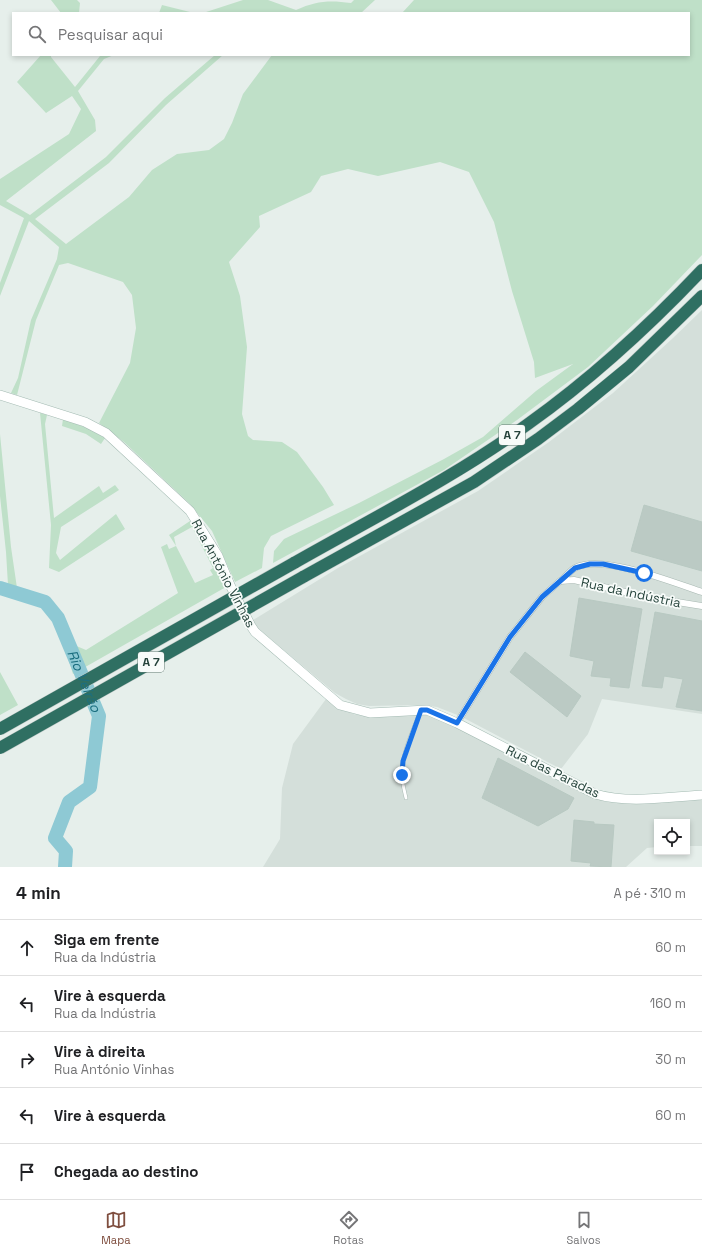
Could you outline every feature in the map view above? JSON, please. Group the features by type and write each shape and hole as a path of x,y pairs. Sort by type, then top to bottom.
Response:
{"highway":[{"name":"A 7","path":"0,729 455,472 528,424 564,397 616,354 702,270"},
{"name":"A 7","path":"0,748 457,492 522,450 567,418 605,387 660,338 702,296"}],"street":[{"name":"Rua António Vinhas","path":"0,394 85,422 106,433 190,511 218,556 230,585 251,626 256,632 340,705 370,713 427,710 457,723"},
{"name":"Rua da Indústria","path":"457,723 510,637 542,597 575,568 590,564 603,564 644,573 702,592"},
{"name":"Rua da Indústria","path":"560,581 574,580 646,597 702,606"},
{"name":"Rua das Paradas","path":"457,723 595,794 625,800 702,795"}],"lane":[{"path":"406,798 403,786 402,769 410,739 421,710"}],"shaded area":[{"path":"702,310 702,714 602,699 588,734 561,769 460,716 437,707 423,705 369,706 357,704 346,699 335,693 250,622 338,568 478,491 549,442 613,393"},
{"path":"326,699 353,714 364,716 427,714 438,717 607,800 702,799 702,846 690,846 690,819 654,819 654,847 647,848 626,867 263,867 280,839 282,788 293,744"}],"green space":[{"path":"51,0 77,0 80,3 79,12 60,12"},
{"path":"243,0 268,0 296,10 323,2 351,3 354,0 375,0 362,12 206,12"},
{"path":"414,0 702,0 702,255 653,306 588,367 517,420 444,470 273,563 274,551 284,539 359,503 483,437 536,391 573,364 535,378 534,362 512,291 494,222 469,172 440,162 378,176 348,169 321,176 311,192 259,216 260,227 229,262 240,296 247,347 242,414 248,436 253,440 282,442 297,452 323,487 334,505 271,536 264,548 262,568 235,582 212,531 189,503 124,442 99,423 130,363 136,328 132,295 123,282 68,263 59,265 36,320 17,395 11,393 18,378 31,320 57,259 59,247 29,221 0,296 0,283 24,218 0,205 0,179 69,134 81,109 72,96 46,113 17,82 40,56 51,56 75,87 100,56 112,56 104,59 78,91 95,120 96,131 6,201 30,215 106,157 165,98 214,56 222,56 166,105 109,163 35,219 66,244 129,197 152,170 177,154 209,150 224,139 243,94 271,56 690,56 690,12 403,12"},
{"path":"162,5 190,12 159,12"},
{"path":"40,413 47,415 45,424 54,518 99,486 103,493 115,485 119,490 61,527 56,553 60,560 116,514 125,529 59,572 49,568 51,525"},
{"path":"63,419 87,428 105,438 101,444 86,434 62,426"},
{"path":"0,434 11,547 17,588 47,599 62,618 74,645 86,650 178,593 161,547 167,544 169,549 176,546 169,535 190,521 195,526 221,571 226,587 73,674 57,622 41,605 0,592 0,582 8,585 0,496","holes":["192,527 213,568 210,570 213,575 195,583 176,546 174,537"]},
{"path":"0,672 18,705 0,715"}],"building":[{"path":"644,505 702,522 702,571 631,551"},
{"path":"579,598 642,609 629,688 610,686 611,678 591,676 594,661 570,656"},
{"path":"655,612 702,621 702,711 676,707 683,679 664,676 662,688 642,686"},
{"path":"525,652 581,696 567,717 510,672"},
{"path":"498,758 574,798 568,809 538,826 482,798"},
{"path":"574,820 594,822 594,824 614,825 611,867 590,866 591,863 571,861"}],"waterway":[{"name":"Rio Veirão","path":"0,588 45,602 58,618 99,716 90,787 69,802 55,838 66,851 65,867"}],"route":[{"path":"402,775 403,761 421,710 427,710 457,723 510,637 542,597 575,568 590,564 603,564 644,573"}]}
